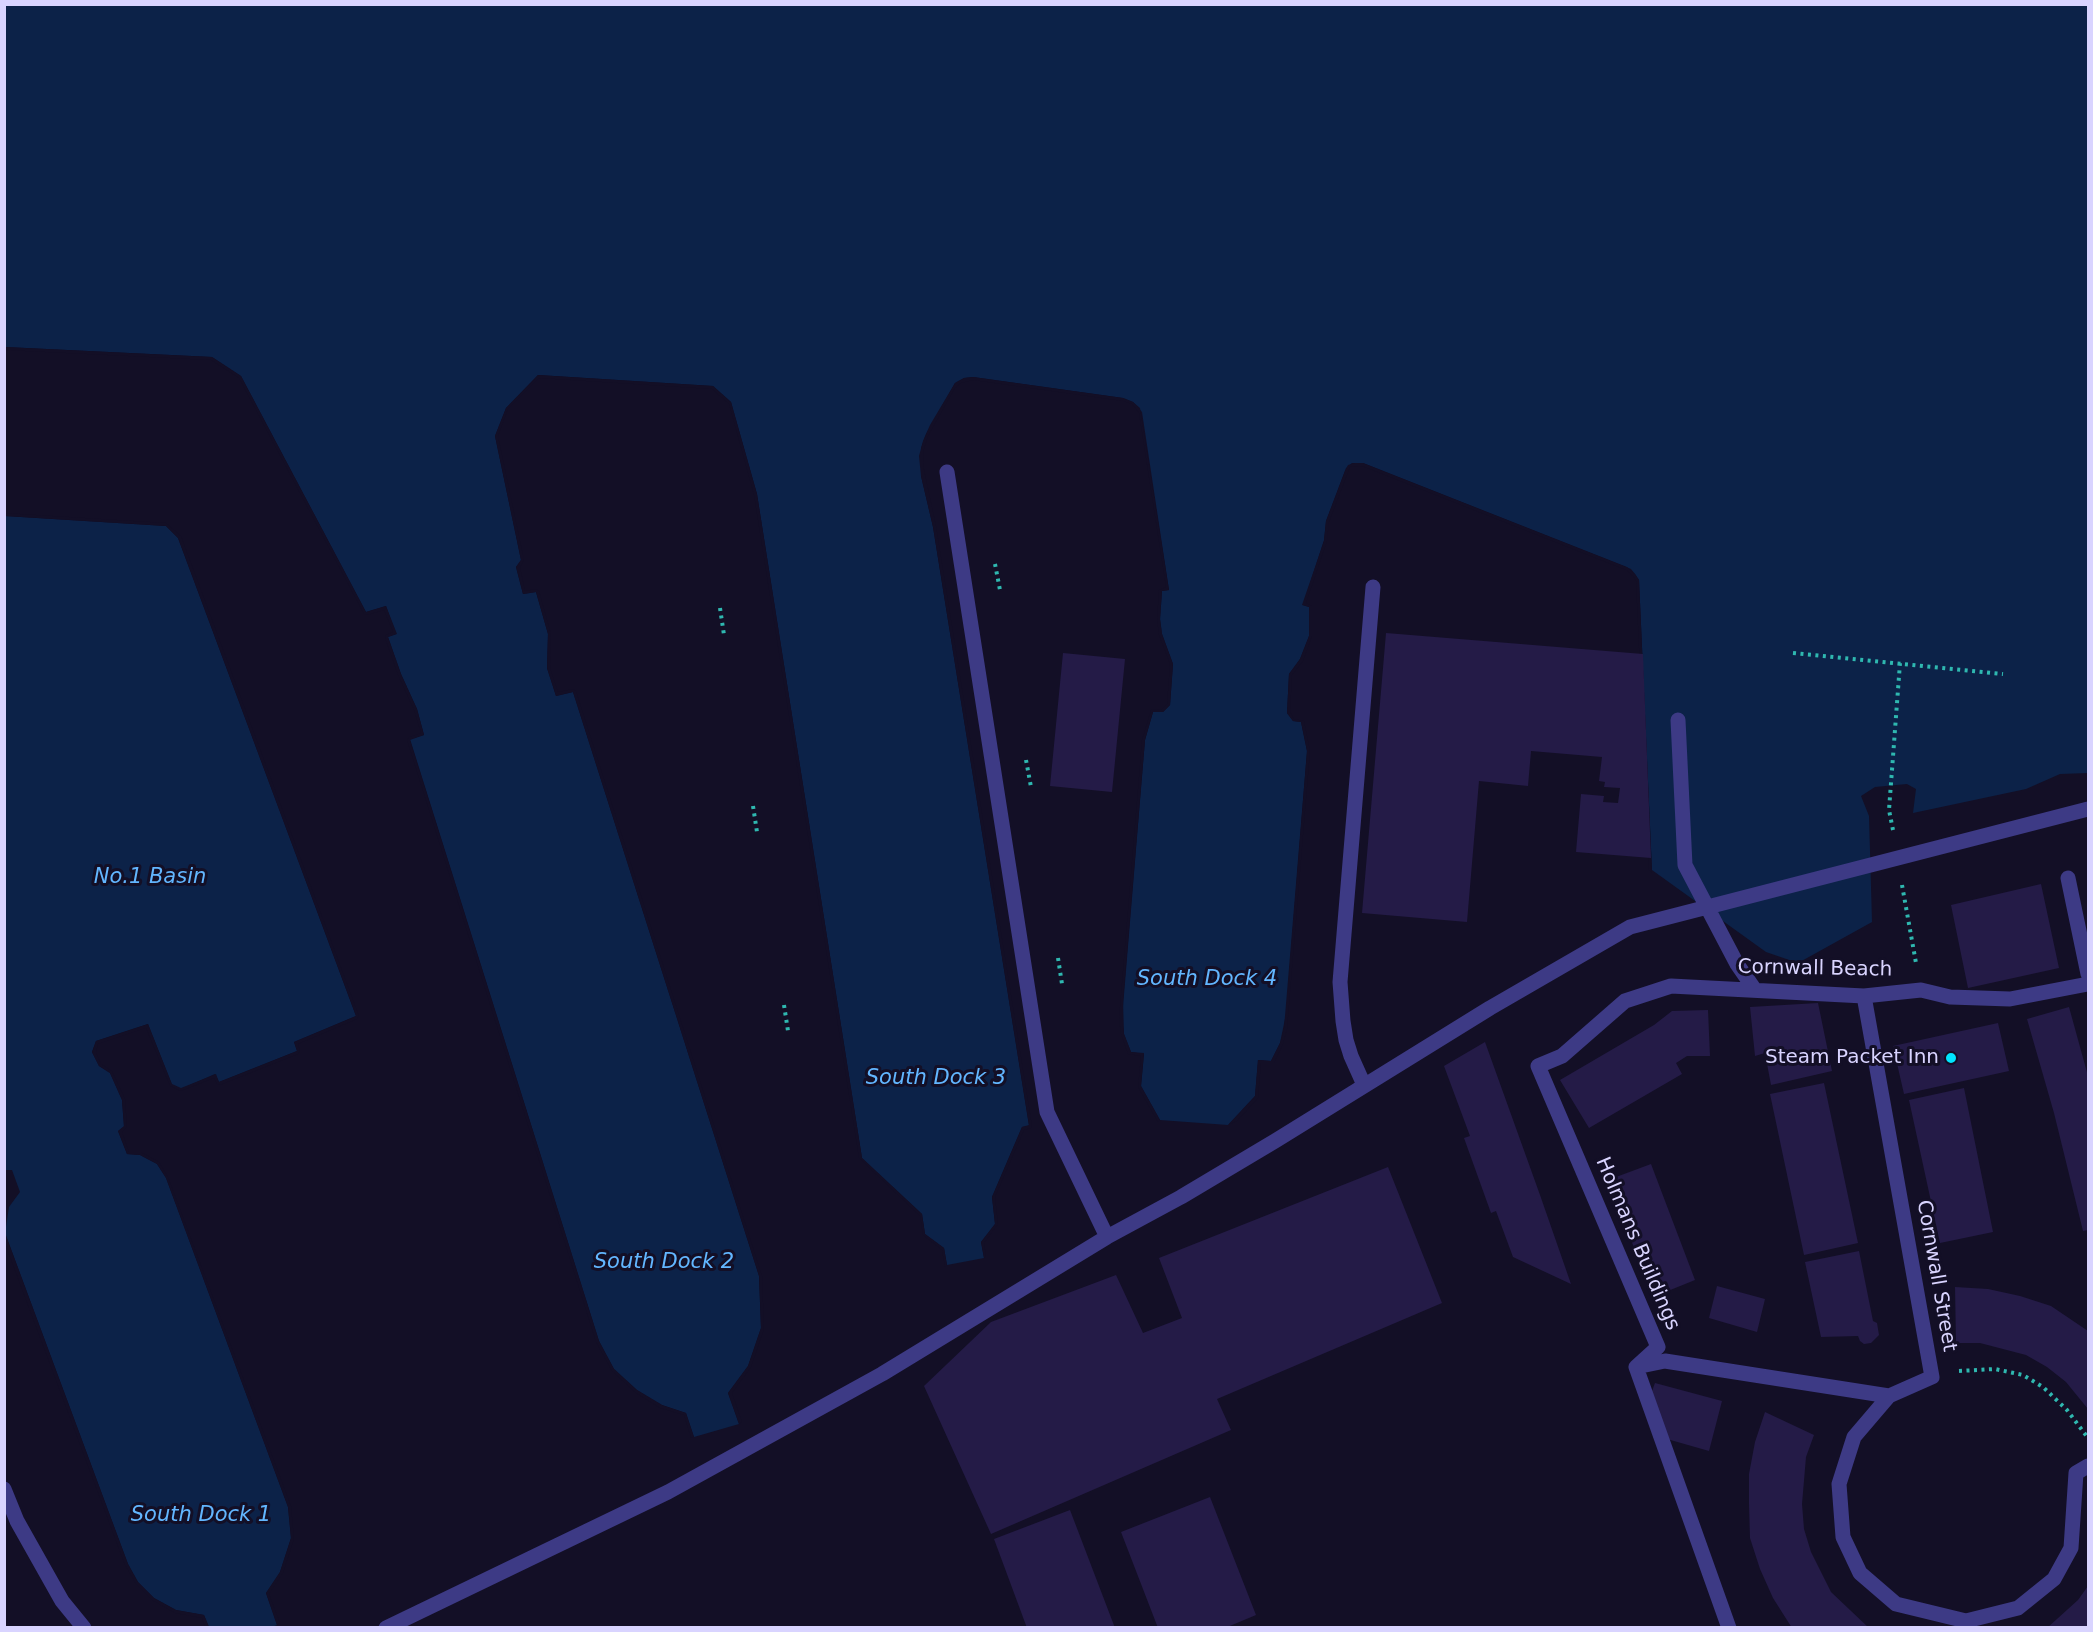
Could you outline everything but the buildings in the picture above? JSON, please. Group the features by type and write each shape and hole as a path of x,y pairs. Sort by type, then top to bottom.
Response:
{"lane":[{"path":"947,472 1047,1112 1107,1238"},
{"path":"1364,1085 1346,1040 1340,982 1373,587"},
{"path":"1678,720 1685,865 1737,964 1755,990"},
{"path":"386,1628 668,1492 882,1374 1107,1238 1191,1192 1490,1008 1630,927 2088,809"},
{"path":"2068,878 2088,974"},
{"name":"Cornwall Beach","path":"1562,1056 1625,1001 1671,986 1864,996 1921,990 1950,997 2010,999 2088,984"},
{"name":"Cornwall Street","path":"1864,996 1932,1377 1889,1396 1854,1437 1839,1484 1843,1536 1860,1573 1896,1604 1966,1624"},
{"name":"Holmans Buildings","path":"1562,1056 1538,1066 1658,1347 1636,1367"},
{"path":"1729,1628 1636,1367 1665,1361 1889,1396"},
{"path":"1966,1624 2018,1608 2054,1579 2071,1548 2076,1473 2088,1466"},
{"path":"4,1489 17,1521 62,1601 84,1628"}],"path":[{"path":"996,564 1000,590"},
{"path":"720,608 724,634"},
{"path":"1793,653 2003,674"},
{"path":"1893,832 1889,810 1900,663"},
{"path":"1026,760 1031,787"},
{"path":"753,806 757,832"},
{"path":"1901,877 1921,990"},
{"path":"1058,958 1062,984"},
{"path":"784,1005 788,1031"},
{"path":"1932,1377 1961,1370 1995,1369 2023,1375 2043,1388 2067,1410 2088,1438"}],"water":[{"path":"5,5 2088,5 2088,773 2060,774 2026,789 1913,813 1916,789 1907,784 1875,787 1861,796 1869,816 1872,922 1798,963 1766,952 1652,870 1639,580 1631,569 1363,463 1352,463 1346,468 1326,521 1324,540 1303,605 1309,607 1309,636 1300,659 1289,674 1287,713 1293,721 1301,722 1307,751 1286,1014 1280,1043 1271,1061 1258,1060 1255,1096 1228,1125 1160,1120 1141,1086 1144,1054 1131,1052 1124,1034 1122,1019 1145,740 1153,712 1163,712 1170,705 1173,664 1162,634 1160,619 1162,591 1169,590 1142,412 1133,402 1123,398 973,377 964,378 955,383 926,434 921,448 921,476 933,527 1029,1126 1022,1127 992,1197 995,1224 981,1242 984,1258 947,1265 944,1248 925,1234 922,1214 862,1158 757,494 731,402 713,386 538,375 506,408 495,436 521,560 516,567 523,594 536,592 548,634 547,668 556,696 573,692 759,1276 761,1328 748,1366 728,1393 739,1424 694,1437 686,1413 662,1405 637,1390 614,1369 599,1341 410,739 424,735 417,709 388,637 396,634 386,606 366,612 241,376 212,357 5,347"},
{"name":"No.1 Basin","path":"5,516 166,526 178,538 356,1016 294,1042 297,1051 219,1082 215,1074 181,1089 172,1085 148,1024 96,1041 92,1052 99,1066 110,1073 122,1100 124,1127 118,1131 127,1154 140,1155 157,1164 166,1178 288,1507 291,1538 280,1572 266,1593 277,1625 269,1628 209,1627 204,1615 176,1610 154,1598 138,1582 128,1564 5,1233 9,1207 20,1192 12,1170 4,1170"}],"pier":[{"path":"5,347 212,357 241,376 366,612 386,606 397,634 388,637 417,709 424,735 410,740 599,1341 614,1369 637,1390 662,1405 686,1413 694,1437 691,1438 684,1415 660,1408 636,1393 612,1371 596,1342 407,740 421,733 385,638 393,632 384,610 364,614 239,378 211,360 4,350"},
{"path":"538,375 713,386 731,402 757,494 862,1158 922,1214 925,1234 944,1248 947,1265 945,1267 942,1250 923,1235 920,1216 859,1158 754,495 729,404 712,389 539,378 508,409 498,436 524,560 520,567 525,591 536,589 539,591 551,634 550,668 558,692 573,689 576,691 762,1276 764,1329 751,1367 732,1393 742,1422 739,1424 728,1393 748,1366 761,1328 759,1276 573,692 556,696 547,668 548,634 536,592 523,594 516,567 521,560 495,436 506,408"},
{"path":"973,377 1123,398 1140,408 1169,590 1162,591 1160,619 1162,634 1173,664 1170,705 1163,712 1153,712 1145,740 1123,1001 1124,1034 1131,1052 1144,1053 1141,1086 1160,1120 1158,1122 1138,1087 1141,1056 1128,1054 1119,1019 1142,740 1151,710 1162,709 1167,704 1170,664 1159,635 1157,619 1159,590 1166,587 1139,413 1132,404 1123,401 973,380 961,383 955,388 928,436 923,465 936,526 1032,1126 1024,1130 995,1197 998,1224 984,1243 986,1256 984,1258 981,1242 995,1224 992,1197 1022,1127 1029,1125 933,527 921,476 919,456 930,425 955,383 964,378"},
{"path":"1363,463 1627,567 1635,574 1639,580 1652,873 1649,870 1636,581 1633,576 1626,570 1362,466 1350,467 1329,522 1327,541 1306,603 1312,606 1312,636 1303,661 1292,675 1290,712 1294,719 1304,721 1310,751 1287,1029 1274,1063 1261,1063 1258,1098 1237,1121 1228,1125 1255,1096 1258,1060 1271,1061 1284,1028 1307,751 1301,722 1293,721 1287,713 1289,674 1300,659 1309,636 1309,607 1302,605 1324,541 1326,521 1348,465"},
{"path":"4,513 166,523 181,536 359,1016 357,1019 298,1044 300,1051 298,1054 220,1085 214,1078 181,1091 170,1086 146,1028 98,1044 96,1052 101,1064 112,1071 125,1099 127,1127 122,1132 129,1152 141,1152 159,1162 168,1177 291,1506 294,1539 283,1573 269,1594 280,1623 277,1625 266,1593 280,1572 291,1538 288,1507 166,1178 157,1164 140,1155 127,1154 118,1131 124,1126 122,1100 110,1073 99,1066 92,1052 96,1041 148,1024 172,1084 181,1088 216,1074 219,1082 297,1051 294,1042 356,1016 178,538 166,526 5,516"},
{"path":"5,1233 128,1564 138,1582 154,1598 176,1610 204,1615 209,1627 205,1628 202,1618 175,1613 152,1600 136,1584 125,1565 4,1241"}],"place":[{"name":"Steam Packet Inn","path":"1951,1058"}],"water label":[{"name":"South Dock 4","path":"1207,980"},
{"name":"South Dock 3","path":"936,1079"},
{"name":"South Dock 2","path":"664,1263"},
{"name":"South Dock 1","path":"201,1516"}]}
